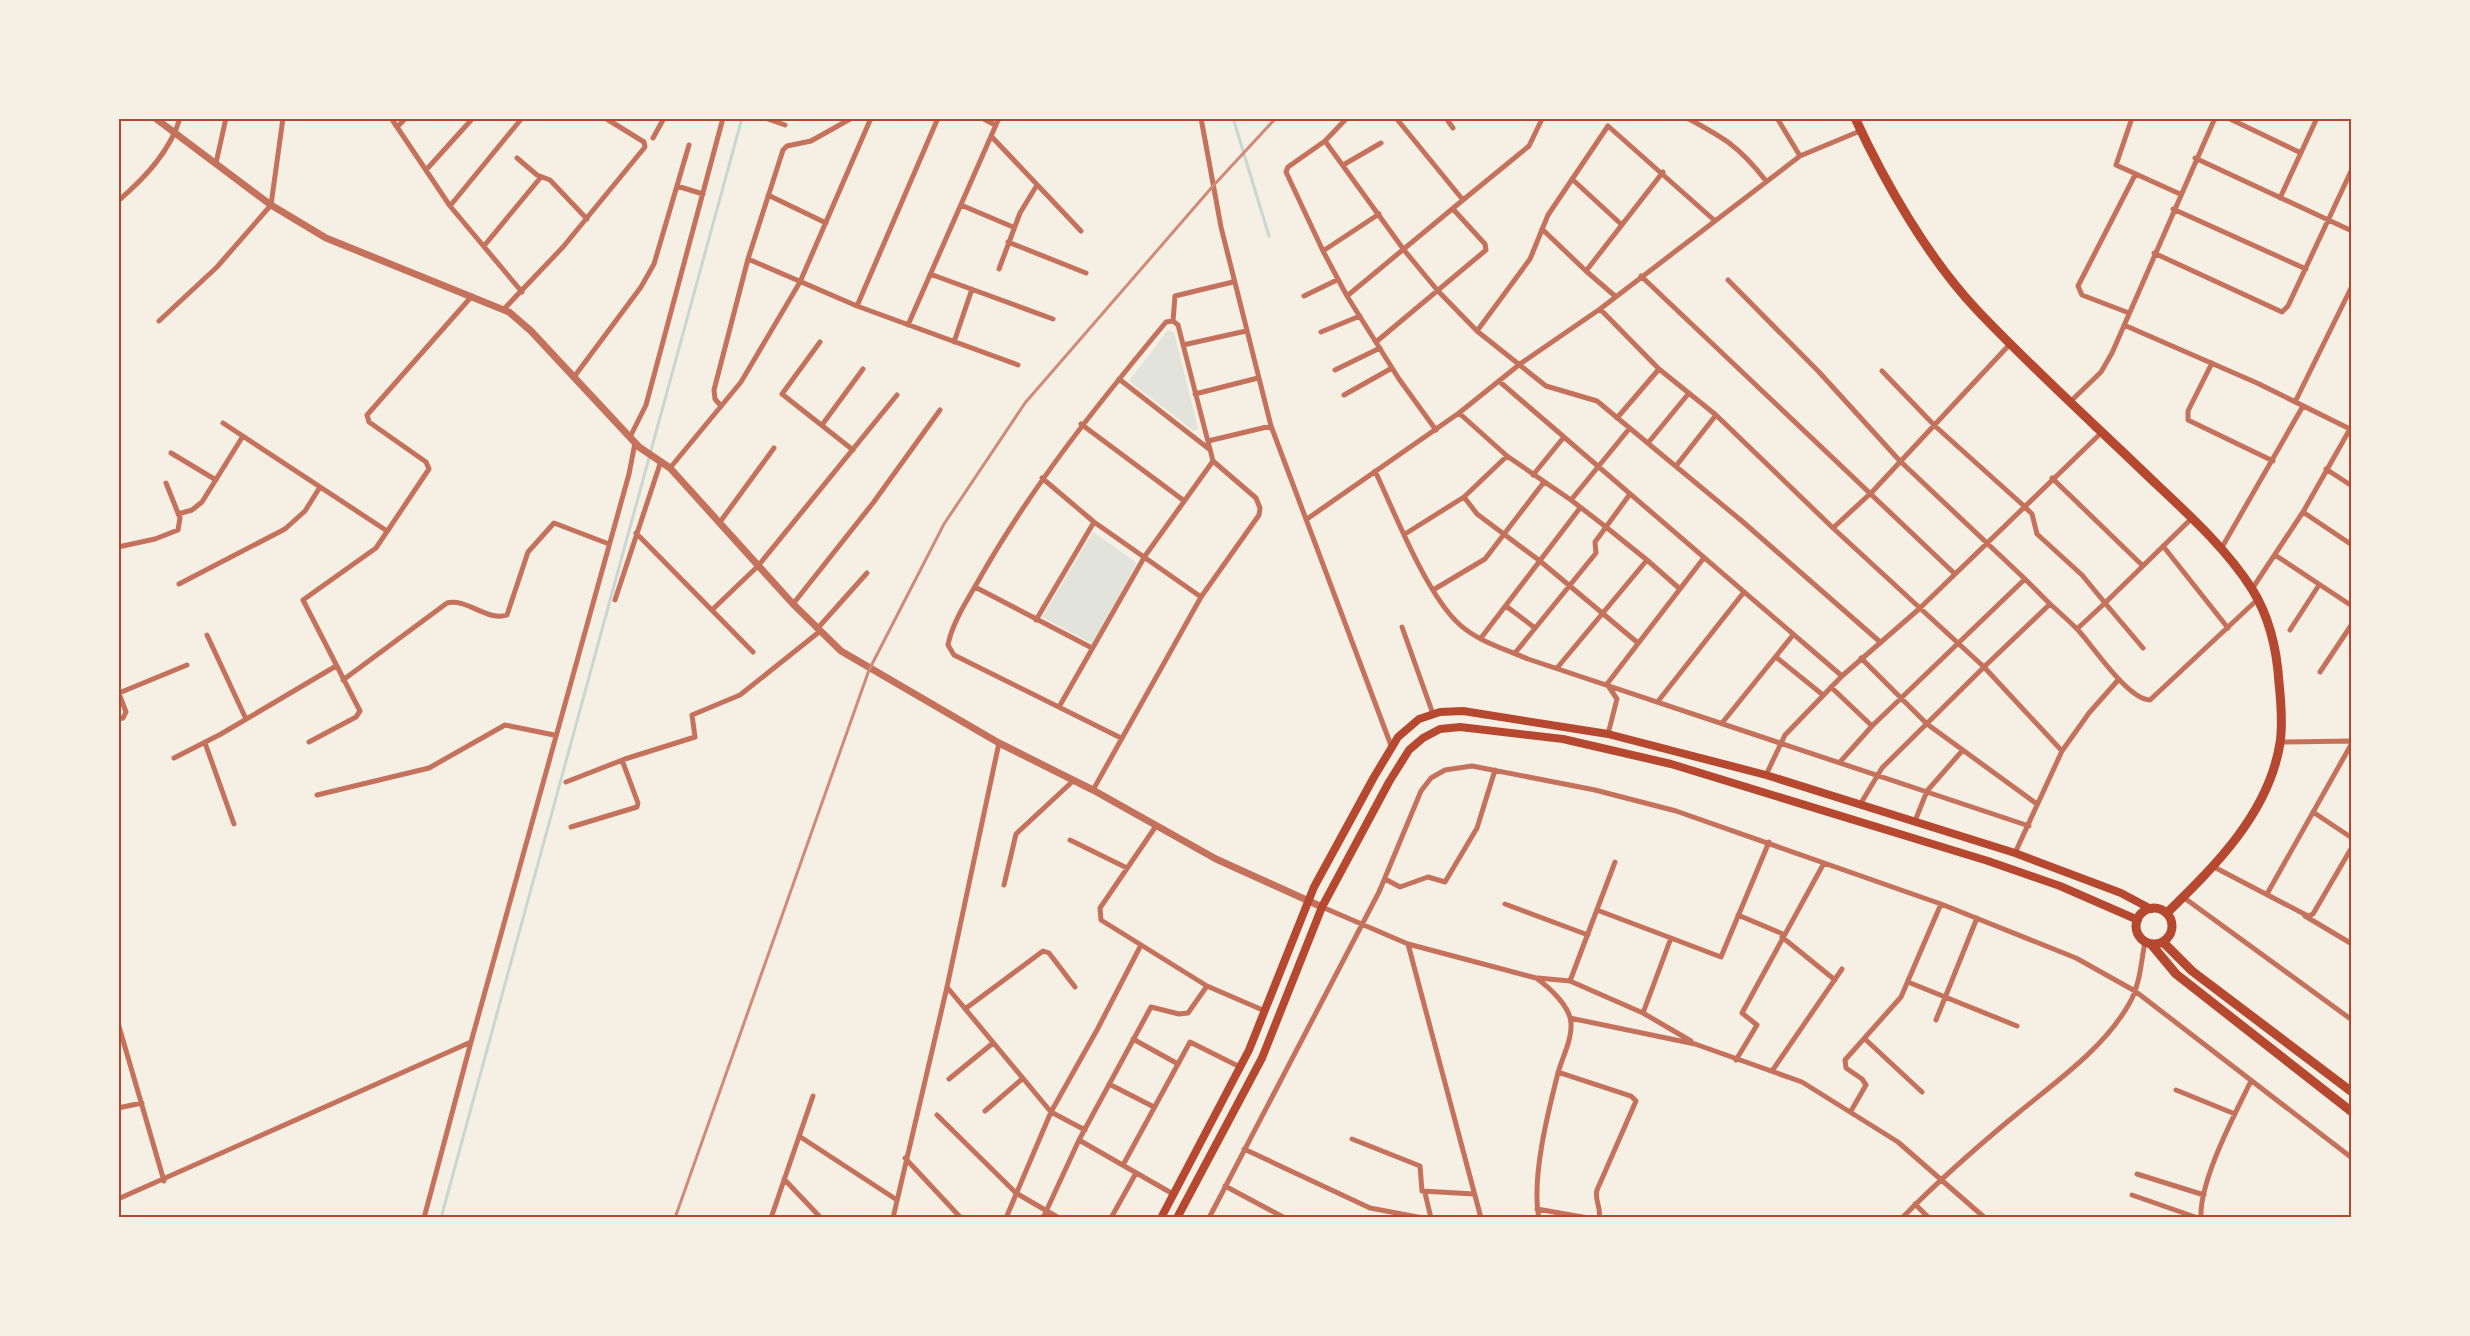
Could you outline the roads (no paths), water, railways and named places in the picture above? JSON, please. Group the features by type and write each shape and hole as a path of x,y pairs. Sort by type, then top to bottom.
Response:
{"highway":[{"path":"1855,118 1860,131 1918,232 1946,274 2010,344 2221,549 2252,589 2270,625 2275,646 2281,701 2280,742 2270,777 2259,800 2214,867 2167,913"},
{"path":"2167,913 2151,909 2138,920 2137,928 2176,974 2352,1112"},
{"path":"2163,942 2172,929 2167,913"},
{"path":"2148,943 2163,942 2192,971 2352,1092"}],"main road":[{"path":"1161,1218 1240,1067 1309,900 1392,748 1408,728 1419,719 1433,714 1463,711 1608,734 1766,775 2015,853 2091,881 2151,909"},
{"path":"1177,1218 1262,1058 1322,907 1389,782 1410,750 1423,738 1440,729 1460,727 1563,739 1671,764 1988,861 2060,886 2138,920"}],"street":[{"path":"155,118 271,205 326,238 503,309 531,331 635,442 670,468 818,631 869,669 999,743 1093,790 1216,859 1361,925 1408,944 1536,978 1570,981 1643,1013 1695,1044 1802,1082 1898,1142 1985,1218"},
{"path":"118,201 143,180 176,133 180,118"},
{"path":"216,164 226,118"},
{"path":"159,321 217,267 271,205 283,118"},
{"path":"391,118 450,206 522,292"},
{"path":"397,127 406,118"},
{"path":"426,170 473,118"},
{"path":"450,206 522,118"},
{"path":"503,309 522,292 587,219 645,147 644,142 605,118"},
{"path":"653,138 664,118"},
{"path":"424,1218 723,118"},
{"path":"834,118 838,126"},
{"path":"721,406 715,399 714,390 748,259 781,155 787,146 811,141 852,118"},
{"path":"670,468 752,366 800,282 871,118"},
{"path":"857,306 938,118"},
{"path":"982,118 995,125"},
{"path":"908,325 999,118"},
{"path":"1201,118 1233,282 1271,426 1392,748"},
{"path":"1347,118 1325,141 1288,166 1286,172 1337,280 1392,368 1436,430"},
{"path":"1396,118 1463,200"},
{"path":"1446,118 1454,128"},
{"path":"1477,331 1530,260 1548,215 1613,118"},
{"path":"1687,118 1731,142 1746,155 1766,181"},
{"path":"1777,118 1800,156"},
{"path":"2132,118 2115,162 2119,169 2180,194"},
{"path":"2070,402 2102,372 2215,118"},
{"path":"2228,118 2301,153"},
{"path":"2280,198 2317,118"},
{"path":"770,119 785,125"},
{"path":"1347,296 1529,146 1542,119"},
{"path":"1608,126 1714,220"},
{"path":"1307,519 1436,430 1520,364 1600,309 1800,156 1860,131"},
{"path":"991,136 1081,231"},
{"path":"1325,141 1404,250 1438,291 1477,331 1546,386 1597,401 1879,641"},
{"path":"1343,165 1381,143"},
{"path":"574,377 648,276 660,249 689,145"},
{"path":"517,158 541,177 550,180 587,219"},
{"path":"2196,158 2352,231"},
{"path":"2154,253 2282,312 2288,306 2352,169"},
{"path":"1586,271 1662,172"},
{"path":"2129,313 2082,295 2078,286 2135,175"},
{"path":"484,246 541,177"},
{"path":"1572,179 1622,225"},
{"path":"999,269 1013,227 1037,185"},
{"path":"677,186 703,194"},
{"path":"768,195 826,223"},
{"path":"961,205 1013,227"},
{"path":"1376,342 1486,250 1485,244 1454,209"},
{"path":"2173,209 2306,269"},
{"path":"1323,251 1379,214"},
{"path":"1542,230 1615,296"},
{"path":"1008,242 1086,273"},
{"path":"748,259 857,306 1018,365"},
{"path":"930,274 1053,319"},
{"path":"1641,276 1872,492 1955,574"},
{"path":"1304,296 1337,280"},
{"path":"1728,280 1819,372 1899,460 2077,629 2119,679 2140,698 2151,700 2258,599"},
{"path":"1173,321 1175,296 1233,282"},
{"path":"2295,402 2352,286"},
{"path":"954,342 972,289"},
{"path":"309,742 359,714 303,600 372,553 427,473 428,465 369,422 367,415 472,296"},
{"path":"1600,309 1659,369 1716,415 1919,609 1984,667 2062,751"},
{"path":"1321,332 1360,316"},
{"path":"1093,790 1201,597 1259,515 1260,508 1256,498 1213,461 1178,325 1173,321 1166,322 1081,424 1042,478 975,587 949,638 949,650 1121,738"},
{"path":"2124,325 2212,363 2351,429 2276,555 2252,589"},
{"path":"1183,345 1246,331"},
{"path":"820,342 782,393 853,450"},
{"path":"1833,528 1872,492 1899,460 1935,426 2010,344"},
{"path":"1335,370 1380,348"},
{"path":"2212,363 2188,411 2188,420 2273,461"},
{"path":"1344,395 1392,368"},
{"path":"822,425 863,369"},
{"path":"1617,418 1659,369"},
{"path":"1882,371 1935,426 2025,506 2032,514 2037,534 2082,575 2143,648"},
{"path":"1195,394 1258,378"},
{"path":"1119,379 1210,450"},
{"path":"1500,382 1703,559 1842,676"},
{"path":"1648,443 1689,393"},
{"path":"712,610 758,566 897,395"},
{"path":"2221,549 2303,406"},
{"path":"793,604 873,503 940,410"},
{"path":"1459,413 1507,456 1571,500 1680,589"},
{"path":"1676,466 1716,415"},
{"path":"223,423 387,531"},
{"path":"1081,424 1183,500"},
{"path":"1208,441 1271,426"},
{"path":"1571,500 1597,465 1629,429"},
{"path":"1766,775 1779,743 1823,695 1879,641 1919,609 2102,432"},
{"path":"178,514 198,507 243,436"},
{"path":"1533,475 1564,437"},
{"path":"720,522 774,448"},
{"path":"171,453 216,480"},
{"path":"1405,534 1464,497 1507,456"},
{"path":"615,600 658,459"},
{"path":"1059,707 1145,556 1213,461"},
{"path":"2326,470 2352,486"},
{"path":"1375,471 1433,590 1460,625 1481,638 1557,668 1659,700 1779,743 2029,826"},
{"path":"1042,478 1094,522 1201,597"},
{"path":"2052,478 2143,566"},
{"path":"1433,590 1480,564 1544,482"},
{"path":"118,547 173,533 181,524 166,483"},
{"path":"180,584 285,529 305,511 320,487"},
{"path":"1515,653 1596,553 1595,542 1630,494"},
{"path":"1464,497 1477,514 1540,561 1638,643"},
{"path":"1481,638 1580,508"},
{"path":"2302,512 2352,545"},
{"path":"2077,629 2191,519"},
{"path":"1035,620 1094,522"},
{"path":"343,680 447,603 460,603 498,616 507,615 528,552 551,525 558,524 609,544"},
{"path":"636,533 753,652"},
{"path":"2163,546 2228,628"},
{"path":"2276,555 2352,606"},
{"path":"1606,684 1703,559"},
{"path":"1557,668 1647,560"},
{"path":"566,782 622,760 695,737 692,715 740,695 818,631 867,573"},
{"path":"1840,762 1872,726 2025,579"},
{"path":"2290,630 2319,585"},
{"path":"975,587 1092,648"},
{"path":"1659,700 1744,592"},
{"path":"1861,803 1877,774 2050,604"},
{"path":"1506,606 1535,628"},
{"path":"2320,672 2352,624"},
{"path":"1402,627 1433,714"},
{"path":"207,635 246,719"},
{"path":"1722,723 1793,635"},
{"path":"1776,657 1823,695"},
{"path":"1861,658 1927,724 2037,804"},
{"path":"118,719 123,718 126,712 119,692 187,665"},
{"path":"174,758 205,743 336,666"},
{"path":"2015,853 2062,751 2089,713 2119,679"},
{"path":"1606,684 1617,699 1608,734"},
{"path":"1831,687 1872,726"},
{"path":"317,795 429,768 505,725 554,735"},
{"path":"2267,894 2352,742 2280,742"},
{"path":"205,743 234,824"},
{"path":"893,1218 999,743"},
{"path":"1915,821 1927,791 1962,751"},
{"path":"571,827 638,806 622,760"},
{"path":"1209,1218 1385,879 1410,814 1431,778 1445,770 1459,768 1495,770 1595,789 1676,811 1941,904 2076,958 2135,991 2352,1158"},
{"path":"1385,879 1400,887 1428,877 1445,882 1478,828 1495,770"},
{"path":"1004,885 1016,834 1072,781"},
{"path":"2313,812 2352,838"},
{"path":"1156,826 1100,908 1099,914 1105,925 1207,986 1265,1011"},
{"path":"1070,840 1127,868"},
{"path":"1597,910 1721,957 1769,842"},
{"path":"2301,913 2308,916 2313,914 2352,848"},
{"path":"1570,981 1615,862"},
{"path":"1736,1060 1757,1024 1742,1012 1782,935 1824,863"},
{"path":"2214,867 2267,894 2352,944"},
{"path":"2183,897 2352,1020"},
{"path":"1505,904 1588,935"},
{"path":"1851,1111 1866,1085 1865,1081 1844,1064 1895,1006 1908,982 1941,904"},
{"path":"1738,915 1782,935 1835,980"},
{"path":"1936,1020 1977,918"},
{"path":"1643,1013 1671,938"},
{"path":"1902,1218 1941,1178 2095,1046 2124,1012 2135,991 2148,943"},
{"path":"1408,944 1481,1218"},
{"path":"1006,1218 1051,1112 1141,945"},
{"path":"965,1009 1043,951 1049,953 1075,987"},
{"path":"1772,1071 1842,969"},
{"path":"1536,978 1550,990 1570,1018 1571,1032 1558,1072 1540,1161 1536,1188 1539,1218"},
{"path":"1908,982 2017,1026"},
{"path":"1043,1218 1084,1130 1151,1008 1184,1015 1188,1013 1207,986"},
{"path":"946,987 1051,1112 1084,1130"},
{"path":"1570,1018 1695,1044"},
{"path":"118,1023 164,1181"},
{"path":"1133,1039 1178,1064"},
{"path":"1865,1039 1922,1092"},
{"path":"118,1199 164,1181 471,1042"},
{"path":"1123,1165 1192,1042 1240,1067"},
{"path":"949,1079 993,1043"},
{"path":"1558,1072 1631,1096 1636,1101 1597,1190 1599,1218"},
{"path":"985,1111 1022,1079"},
{"path":"2132,1195 2199,1218 2204,1195 2235,1114 2252,1081"},
{"path":"1109,1084 1154,1107"},
{"path":"2176,1090 2235,1114"},
{"path":"771,1218 813,1096"},
{"path":"118,1108 142,1103"},
{"path":"937,1115 1016,1194 1059,1218"},
{"path":"799,1136 897,1200"},
{"path":"1352,1139 1416,1163 1422,1170 1419,1188 1425,1193 1431,1218"},
{"path":"1079,1140 1173,1194"},
{"path":"1244,1149 1370,1208 1423,1218"},
{"path":"905,1158 961,1218"},
{"path":"1111,1218 1136,1173"},
{"path":"2137,1173 2204,1195"},
{"path":"784,1179 821,1218"},
{"path":"1225,1186 1284,1218"},
{"path":"1425,1193 1474,1194"},
{"path":"1915,1204 1929,1218"},
{"path":"1537,1209 1588,1218"}],"waterway":[{"path":"441,1218 742,118"},
{"path":"1233,118 1269,236"}],"railway":[{"path":"675,1218 869,670 944,524 1025,403 1213,186 1276,118"}]}
